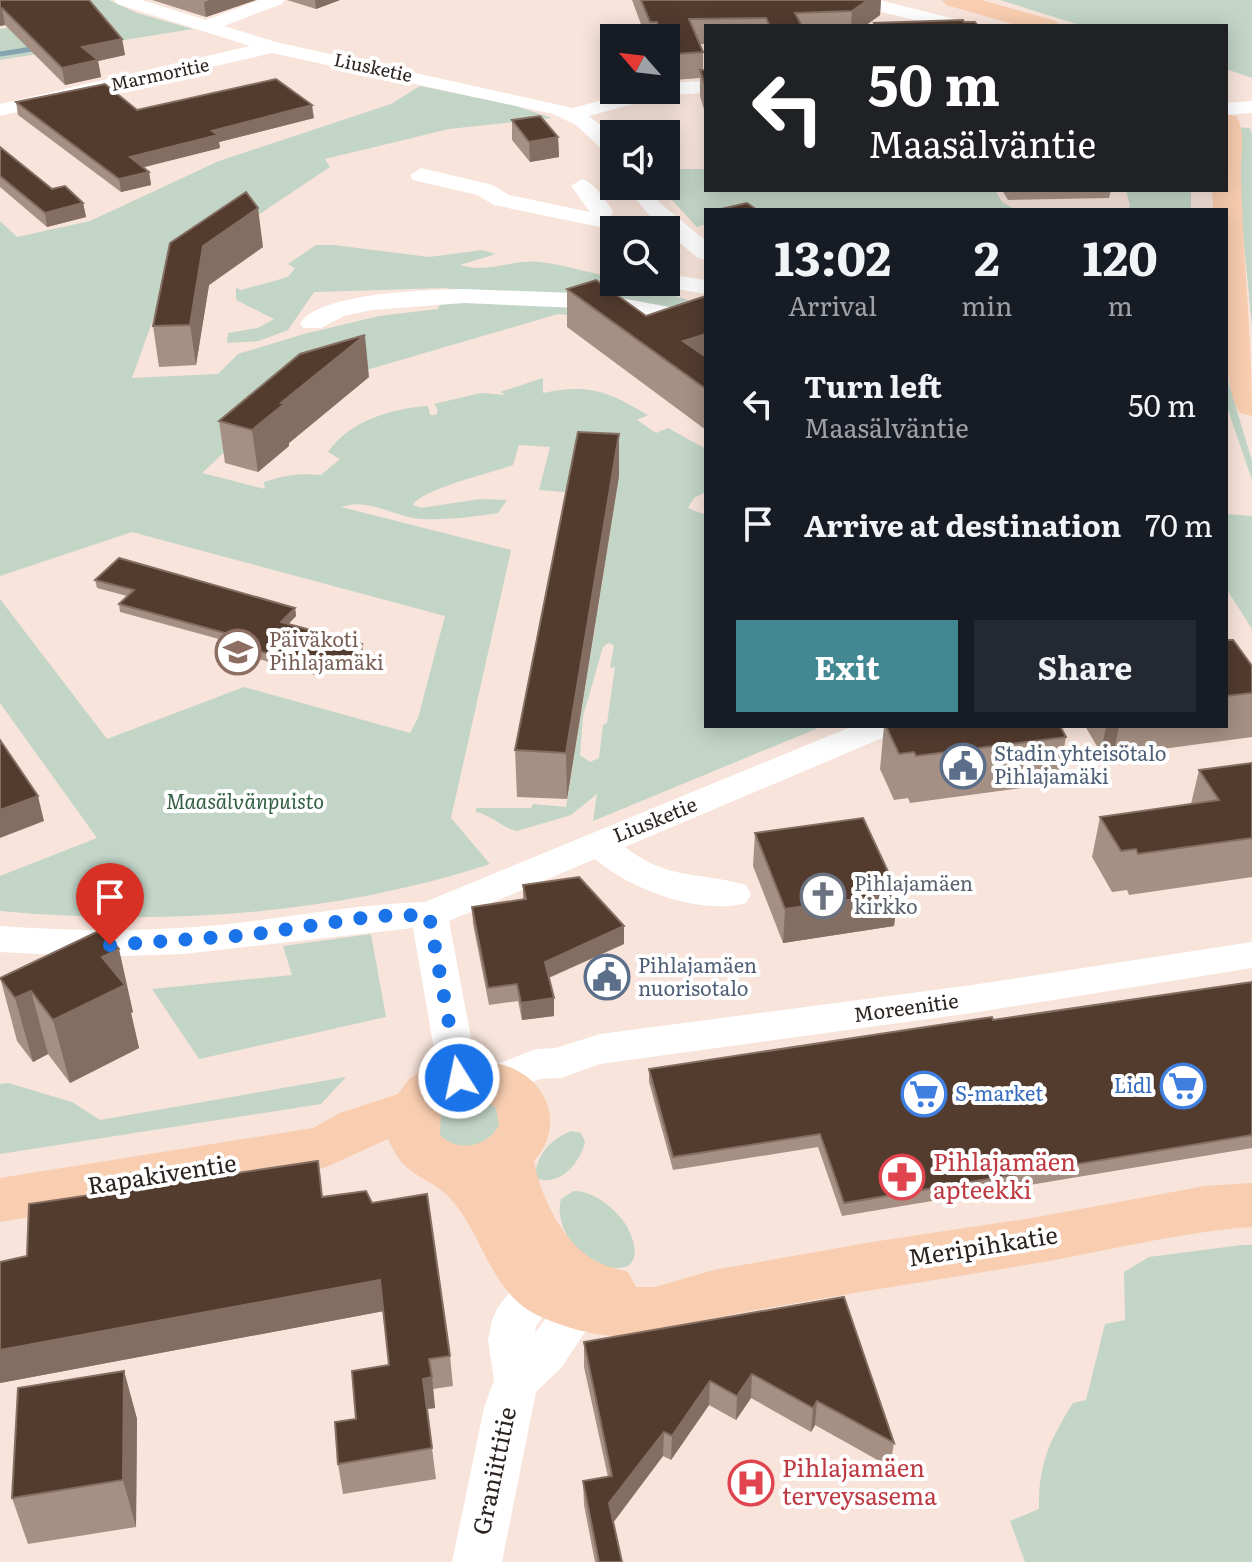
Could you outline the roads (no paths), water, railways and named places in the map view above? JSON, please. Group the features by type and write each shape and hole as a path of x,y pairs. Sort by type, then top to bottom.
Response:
{"main road":[{"path":"954,0 1040,24"},
{"path":"1228,246 1235,332 1252,406"},
{"path":"430,1089 496,1105 507,1174 549,1250 565,1290 525,1272 475,1189 430,1144 430,1089"},
{"name":"Rapakiventie","path":"0,1200 242,1163 324,1147 348,1152 430,1144 478,1166 496,1105"},
{"name":"Meripihkatie","path":"565,1290 603,1312 641,1313 678,1307 714,1294 895,1261 1032,1241 1205,1208 1252,1205"}],"street":[{"name":"Liusketie","path":"123,0 272,47 516,98 573,114 600,136"},
{"path":"204,27 276,0"},
{"path":"869,3 952,24"},
{"path":"904,24 931,19"},
{"name":"Marmoritie","path":"0,110 242,57 272,47"},
{"path":"680,89 704,87"},
{"path":"1228,98 1252,99"},
{"path":"573,114 611,104"},
{"path":"1228,109 1252,107"},
{"path":"421,175 485,190 502,200 600,221"},
{"path":"582,186 602,211 597,220"},
{"path":"646,200 661,216"},
{"path":"680,233 704,251"},
{"path":"680,283 704,287"},
{"path":"312,323 343,308 446,298 598,301 704,321"},
{"name":"Liusketie","path":"429,915 877,728"},
{"path":"598,843 640,876 663,886 733,894"},
{"path":"0,939 110,945 189,941 375,916 429,915 496,1105"},
{"name":"Moreenitie","path":"496,1105 539,1095 561,1063 600,1049 982,998 1252,955"},
{"name":"Graniittitie","path":"477,1562 507,1408 517,1380 545,1354 565,1290"}],"waterway":[{"path":"0,54 39,48"}],"place":[{"name":"Päiväkoti Pihlajamäki","path":"238,652"},
{"name":"Stadin yhteisötalo Pihlajamäki","path":"963,766"},
{"name":"Pihlajamäen kirkko","path":"823,896"},
{"name":"Pihlajamäen nuorisotalo","path":"607,977"},
{"name":"Lidl","path":"1183,1086"},
{"name":"S-market","path":"924,1094"},
{"name":"Pihlajamäen apteekki","path":"902,1177"},
{"name":"Pihlajamäen terveysasema","path":"751,1483"}],"park label":[{"name":"Maasälvänpuisto","path":"245,802"}]}
